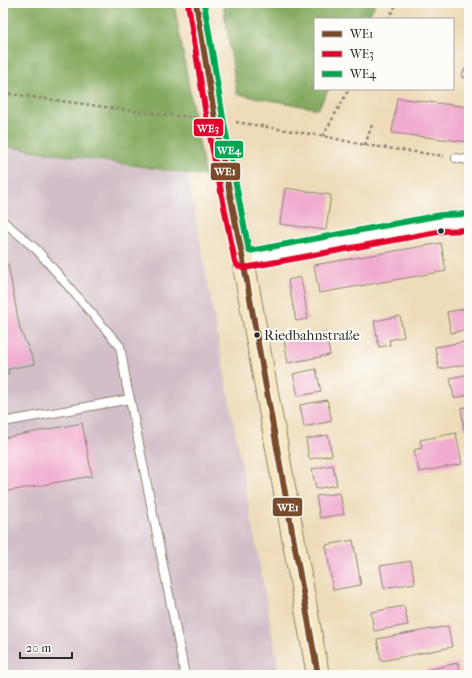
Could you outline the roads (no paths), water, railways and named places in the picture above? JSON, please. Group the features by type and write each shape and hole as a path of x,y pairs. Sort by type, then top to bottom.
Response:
{"main road":[{"path":"196,3 215,119 243,260 318,675"}],"street":[{"path":"243,260 442,223 469,222"}],"lane":[{"path":"456,158 469,160"},
{"path":"3,222 37,250 120,346 185,675"},
{"path":"3,422 130,398"}],"place":[{"name":"Riedbahnstraße","path":"257,335"}]}
